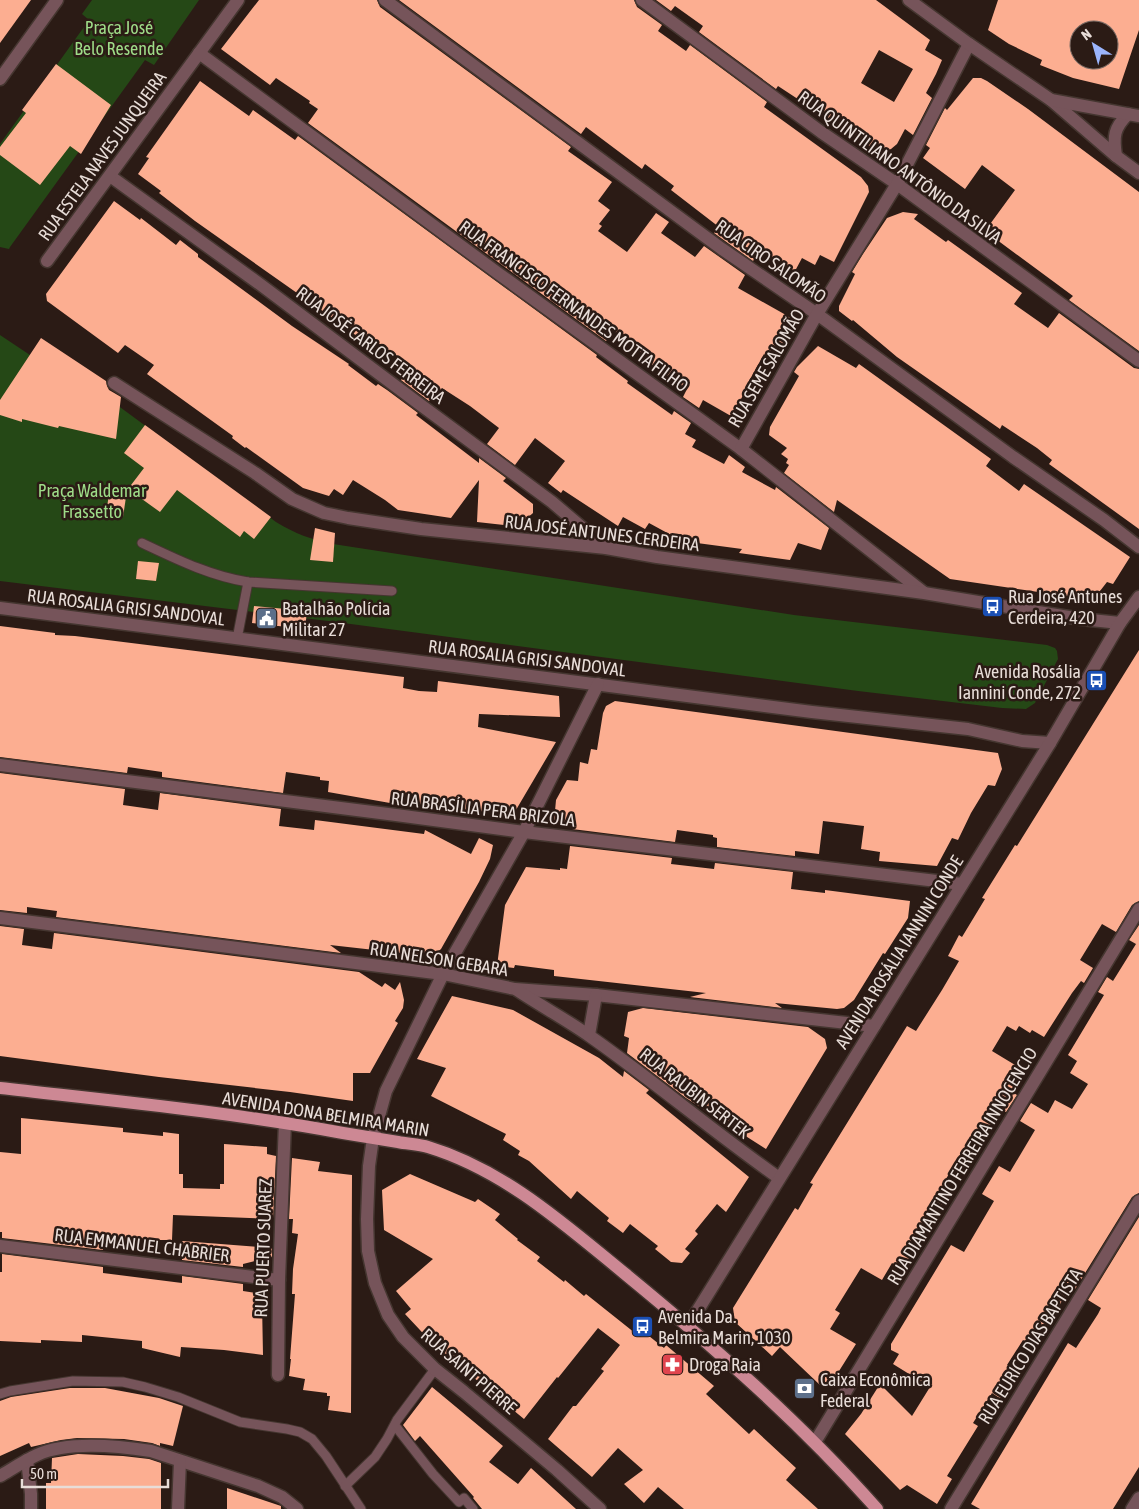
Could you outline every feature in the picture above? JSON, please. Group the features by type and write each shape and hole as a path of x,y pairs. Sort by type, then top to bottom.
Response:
{"main road":[{"name":"AVENIDA DONA BELMIRA MARIN","path":"0,1088 285,1122 426,1146 460,1159 497,1178 536,1202 688,1326 815,1442 877,1509"}],"street":[{"path":"0,79 57,0"},
{"name":"RUA ESTELA NAVES JUNQUEIRA","path":"47,261 238,0"},
{"name":"RUA CIRO SALOMÃO","path":"385,0 722,249 817,314 1139,547"},
{"name":"RUA QUINTILIANO ANTÔNIO DA SILVA","path":"642,0 821,132 896,184 1139,361"},
{"path":"910,0 969,44 1050,100 1139,173"},
{"name":"RUA SEME SALOMÃO","path":"741,449 817,314 896,184 969,44"},
{"name":"RUA FRANCISCO FERNANDES MOTTA FILHO","path":"199,53 741,449 924,593"},
{"path":"1050,100 1134,115"},
{"path":"1116,156 1114,134 1120,122 1134,115"},
{"name":"RUA JOSÉ CARLOS FERREIRA","path":"110,176 261,285 552,502 606,548"},
{"name":"RUA JOSÉ ANTUNES CERDEIRA","path":"114,383 255,473 292,499 324,513 421,529 606,548 657,557 924,593 1120,623"},
{"name":"AVENIDA ROSÁLIA IANNINI CONDE","path":"688,1326 1050,743 1120,623 1138,598"},
{"name":"RUA ROSALIA GRISI SANDOVAL","path":"0,608 812,712 968,729 1022,741 1050,743"},
{"name":"RUA SAINT PIERRE","path":"598,684 524,832 443,974 386,1091 373,1138 369,1166 367,1219 370,1267 382,1302 403,1337 435,1369 600,1509"},
{"name":"RUA BRASÍLIA PERA BRIZOLA","path":"0,765 524,832 962,884"},
{"name":"RUA DIAMANTINO FERREIRA INNOCENCIO","path":"815,1442 1139,908"},
{"name":"RUA NELSON GEBARA","path":"0,918 443,974 515,989 596,995 874,1026"},
{"name":"RUA RAUBIN SERTEK","path":"515,989 589,1035 779,1178"},
{"path":"589,1035 596,995"},
{"name":"RUA PUERTO SUAREZ","path":"278,1375 279,1280 285,1122"},
{"name":"RUA EURICO DIAS BAPTISTA","path":"951,1509 1139,1201"},
{"name":"RUA EMMANUEL CHABRIER","path":"0,1246 279,1280"},
{"path":"0,1476 38,1454 59,1449 108,1446 151,1451 258,1486 282,1497 297,1509"},
{"path":"27,1460 31,1509"},
{"path":"178,1509 180,1461"},
{"path":"1132,1509 1139,1498"}],"lane":[{"path":"142,543 208,572 231,579 248,582 392,591"},
{"path":"237,639 248,582"},
{"path":"345,1486 375,1457 395,1427 397,1420 435,1369"},
{"path":"0,1394 73,1381 123,1382 146,1387 194,1403 240,1422 300,1432 317,1444 361,1509"},
{"path":"395,1427 433,1474 459,1502 464,1498 473,1509"}],"green space":[{"name":"Praça José Belo Resende","path":"92,0 199,0 154,65 145,60 9,249 0,247 0,144 89,20 82,14"},
{"name":"Praça Waldemar Frassetto","path":"0,335 39,361 109,399 276,522 310,538 333,544 794,615 1047,645 1055,648 1058,659 1035,703 1026,709 1002,708 858,691 328,621 0,581"}],"building":[{"path":"0,0 31,0 0,43"},
{"path":"259,0 377,0 380,7 571,147 568,151 612,182 598,201 610,210 599,224 602,226 598,231 627,252 656,213 669,222 661,233 695,257 704,246 745,275 738,288 793,319 793,328 775,361 764,354 731,416 703,400 699,408 683,397 687,389 645,360 647,357 613,330 606,341 308,123 318,109 309,103 310,101 276,78 270,85 221,49"},
{"path":"399,0 634,0 637,7 662,25 658,31 686,51 690,45 767,102 764,107 861,177 868,186 869,192 834,262 820,255 815,265 802,258 795,271 764,253 762,258 757,255 753,261 714,233 719,227 671,190 674,186 645,164 642,169 586,127 581,134"},
{"path":"656,0 876,0 930,40 925,50 942,60 926,93 932,98 913,135 905,129 897,144 891,149 880,153 778,86 776,89 699,32 703,26 675,6 671,11","holes":["879,50 913,69 894,102 861,83"]},
{"path":"998,0 1139,0 1139,30 1119,89 1073,78 1040,65 1042,60 1009,44 988,30"},
{"path":"56,64 111,105 81,154 70,146 40,185 0,155 0,147 26,113 22,110"},
{"path":"973,78 981,78 987,81 1028,109 1139,192 1139,351 1069,300 1073,296 985,231 1015,190 982,165 965,189 923,158 930,148 926,145 945,108 947,110"},
{"path":"200,81 249,116 253,110 295,140 298,136 597,355 596,357 628,381 627,383 672,415 674,411 691,423 685,434 696,440 692,447 724,464 729,455 745,467 742,472 775,490 776,487 829,528 821,550 798,543 790,560 739,553 742,549 682,541 649,523 645,529 623,517 618,526 563,490 561,493 548,483 565,461 535,438 515,465 487,444 499,428 470,406 442,388 429,401 401,380 406,372 394,363 399,357 369,337 365,342 310,300 297,293 195,221 159,193 161,191 138,174 149,158 146,157"},
{"path":"114,201 140,220 141,218 176,245 180,240 198,254 198,257 292,326 349,364 376,386 378,384 418,413 416,415 479,463 479,458 506,478 503,481 533,504 533,513 525,520 504,525 477,522 479,480 451,518 398,510 353,480 343,495 334,489 329,496 303,488 245,448 232,438 233,436 147,374 154,365 125,345 118,353 47,301 46,294"},
{"path":"903,212 918,214 914,219 946,242 948,240 1022,293 1014,304 1048,328 1059,313 1134,368 1139,369 1139,529 1049,464 1052,460 1037,448 1002,425 1000,429 897,357 853,320 839,311 839,306 855,274 852,272 863,254 887,218"},
{"path":"41,338 106,381 109,390 121,397 116,439 22,419 22,422 0,415 0,400"},
{"path":"818,346 856,368 859,364 991,459 986,466 1019,491 1024,484 1130,557 1113,584 1107,582 1093,600 950,579 837,500 834,512 784,473 789,465 786,463 788,459 781,454 787,448 769,435 770,427 799,376 794,372"},
{"path":"145,425 271,517 254,539 244,531 240,537 177,490 160,512 128,489 144,468 124,453"},
{"path":"109,494 126,497 123,517 106,514"},
{"path":"315,528 335,533 333,562 310,560"},
{"path":"138,561 159,563 156,581 136,579"},
{"path":"254,606 307,611 305,629 252,623"},
{"path":"0,626 55,633 55,635 404,677 403,688 419,691 437,692 438,681 559,696 560,717 479,714 478,727 556,742 513,815 391,801 390,803 328,792 329,781 320,780 320,777 286,772 283,793 162,777 162,772 128,767 127,773 0,757"},
{"path":"1139,650 1139,901 1132,905 1116,932 1102,924 1080,960 1093,968 1084,983 1081,981 1072,993 1044,1037 1032,1030 1030,1033 1019,1026 1016,1031 1007,1026 992,1051 1025,1071 1012,1092 1017,1095 1006,1112 1001,1110 978,1146 969,1140 943,1184 952,1190 902,1269 892,1263 882,1280 861,1268 835,1310 840,1313 830,1329 856,1344 829,1387 820,1385 780,1347 772,1356 735,1322 733,1308 795,1208 798,1210 813,1184 810,1183 907,1026 916,1031 942,990 959,961 948,956 959,935 962,937 985,899 982,898 1015,845 1017,846"},
{"path":"615,701 998,753 1002,769 995,786 988,785 971,813 958,840 952,838 937,866 879,861 880,852 861,849 864,826 823,821 819,854 795,851 795,856 717,847 717,838 713,837 713,835 677,830 675,842 572,829 572,824 554,822 556,800 567,780 578,781 580,762 588,764 591,749 597,750 603,713 606,706"},
{"path":"0,773 125,789 123,805 158,810 160,793 281,809 279,826 314,830 315,820 424,834 425,830 471,854 479,838 493,845 490,859 479,882 441,949 433,956 421,951 419,955 330,945 341,953 56,917 57,911 27,907 27,913 0,910"},
{"path":"570,846 672,858 671,864 714,869 715,863 793,872 791,889 825,893 825,890 910,901 908,918 885,954 883,953 854,1000 844,1008 837,1009 775,1003 782,1008 690,997 706,993 554,976 554,970 515,965 514,968 497,966 505,905 526,867 567,869"},
{"path":"1139,925 1139,1193 1132,1197 1074,1291 1063,1299 1036,1347 1023,1340 1007,1365 1019,1372 1001,1399 992,1393 973,1423 978,1426 947,1476 952,1479 937,1504 907,1485 900,1490 845,1434 861,1414 880,1384 912,1416 930,1387 893,1364 899,1354 891,1350 891,1344 951,1245 964,1252 994,1201 982,1194 999,1166 1010,1172 1035,1130 1020,1121 1031,1103 1048,1113 1055,1100 1072,1109 1088,1084 1070,1073 1077,1061 1068,1055 1104,995 1098,992 1107,977 1113,981 1136,944 1129,940"},
{"path":"0,926 24,929 22,945 52,949 54,933 359,972 382,987 385,983 395,990 400,982 404,1000 403,1008 395,1021 398,1023 370,1073 353,1073 353,1101 0,1056"},
{"path":"452,996 513,1010 599,1058 623,1077 624,1071 649,1090 646,1093 749,1177 726,1212 717,1204 695,1231 698,1234 685,1249 690,1253 682,1263 671,1262 655,1249 658,1246 630,1224 623,1233 607,1221 609,1218 577,1191 571,1199 529,1161 518,1155 520,1151 503,1140 506,1134 431,1096 446,1068 417,1059"},
{"path":"643,1008 808,1027 825,1039 827,1048 766,1149 686,1098 627,1053 629,1038 624,1036 628,1012"},
{"path":"21,1118 123,1128 123,1132 163,1136 163,1132 179,1134 179,1174 183,1174 183,1188 220,1189 220,1184 224,1184 224,1144 267,1147 267,1154 276,1156 273,1219 173,1215 172,1240 103,1237 103,1250 2,1238 2,1232 0,1232 0,1152 21,1154"},
{"path":"292,1158 320,1162 318,1171 352,1175 351,1413 328,1410 330,1396 327,1396 327,1393 303,1390 305,1379 289,1376 295,1294 292,1294 293,1269 298,1234 292,1233 293,1219 289,1219"},
{"path":"410,1174 475,1202 478,1199 500,1214 495,1220 540,1257 537,1261 564,1282 565,1280 584,1296 586,1294 640,1337 644,1332 664,1348 666,1345 714,1386 706,1394 749,1434 754,1429 796,1468 786,1480 818,1509 684,1509 658,1487 644,1503 624,1484 643,1470 618,1448 592,1477 548,1439 573,1406 576,1406 604,1371 601,1369 620,1345 598,1328 524,1419 434,1345 405,1314 411,1309 396,1291 433,1259 384,1230 382,1190"},
{"path":"1139,1217 1139,1467 1113,1509 980,1509 971,1504 1068,1343 1076,1348 1098,1314 1101,1308 1088,1300"},
{"path":"182,1241 272,1248 272,1257 243,1264 243,1267 182,1260"},
{"path":"2,1254 103,1267 103,1273 182,1283 182,1276 243,1284 243,1291 256,1293 262,1303 263,1355 181,1347 180,1357 142,1348 142,1341 82,1335 82,1342 0,1341 0,1272 2,1272"},
{"path":"432,1387 503,1446 489,1462 518,1484 531,1468 576,1509 482,1509 474,1497 420,1436 415,1441 403,1425"},
{"path":"70,1388 105,1388 159,1398 183,1406 173,1446 160,1443 160,1446 124,1439 77,1438 31,1447 29,1443 0,1456 0,1401 11,1397"},
{"path":"78,1454 123,1456 149,1459 161,1463 161,1509 46,1509 46,1483 51,1483 52,1458"},
{"path":"227,1488 281,1506 281,1509 227,1509"}],"place":[{"name":"Rua José Antunes Cerdeira, 420","path":"992,606"},
{"name":"Batalhão Polícia Militar 27","path":"266,618"},
{"name":"Avenida Rosália Iannini Conde, 272","path":"1097,681"},
{"name":"Avenida Da. Belmira Marin, 1030","path":"642,1326"},
{"name":"Droga Raia","path":"673,1364"},
{"name":"Caixa Econômica Federal","path":"804,1389"}]}
